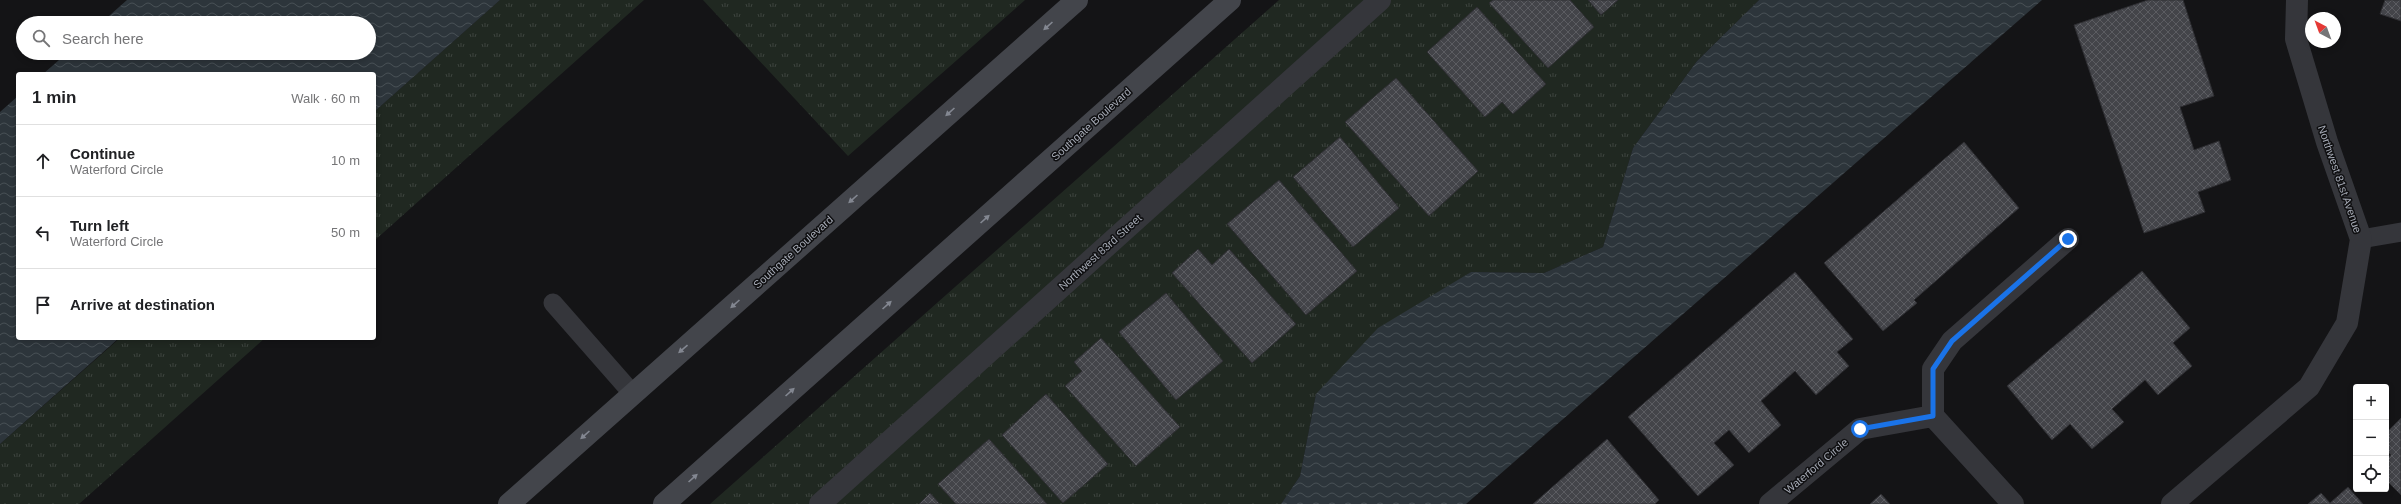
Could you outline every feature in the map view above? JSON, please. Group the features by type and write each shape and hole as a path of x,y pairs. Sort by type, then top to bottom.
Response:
{"main road":[{"name":"Southgate Boulevard","path":"509,504 632,393 1077,0"},
{"name":"Southgate Boulevard","path":"664,504 1230,0"}],"street":[{"name":"Northwest 83rd Street","path":"820,504 1380,0"},
{"name":"Northwest 81st Avenue","path":"2172,504 2309,388 2346,323 2360,239 2327,142 2296,39 2297,0"},
{"path":"2013,504 1933,416 1933,369 1952,341 2068,239"},
{"name":"Waterford Circle","path":"1770,504 1860,429 1933,416"}],"lane":[{"path":"2360,239 2401,232"},
{"path":"553,303 632,393"}],"green space":[{"path":"500,0 644,0 376,239 376,110"},
{"path":"703,0 1025,0 848,156"},
{"path":"1279,0 1759,0 1697,61 1633,148 1603,247 1544,273 1471,272 1316,394 1300,476 1281,504 710,504"},
{"path":"118,340 263,340 79,504 0,504 0,444"}],"water":[{"path":"127,0 500,0 376,110 376,72 45,72 59,60 376,60 376,16 109,16"},
{"path":"1759,0 2042,0 1466,504 1281,504 1300,476 1316,394 1378,328 1471,272 1544,273 1603,247 1633,148 1697,61"},
{"path":"16,98 16,340 117,340 0,444 0,112"}],"building":[{"path":"1493,0 1570,0 1594,27 1548,68 1489,3"},
{"path":"1588,0 1618,0 1601,15"},
{"path":"2148,0 2183,0 2214,96 2180,107 2194,150 2219,141 2231,180 2198,192 2205,212 2144,233 2074,25"},
{"path":"2385,0 2401,0 2401,21 2380,14"},
{"path":"1477,7 1546,84 1513,114 1502,102 1485,117 1427,52"},
{"path":"1396,78 1478,171 1429,216 1345,122"},
{"path":"1340,137 1399,208 1353,247 1293,177"},
{"path":"1964,142 2019,208 1914,300 1917,303 1883,331 1824,263"},
{"path":"1279,180 1357,271 1306,315 1227,224"},
{"path":"1198,249 1212,265 1229,249 1296,324 1252,363 1172,273"},
{"path":"2142,271 2190,328 2173,343 2192,366 2158,395 2145,380 2112,409 2124,422 2092,449 2070,424 2052,440 2007,386"},
{"path":"1795,272 1853,339 1837,352 1849,366 1816,395 1795,371 1761,401 1781,425 1749,453 1729,430 1714,443 1734,465 1698,496 1628,417"},
{"path":"1166,293 1223,361 1176,400 1119,332"},
{"path":"1101,338 1180,427 1136,466 1065,386 1082,371 1074,362"},
{"path":"1046,394 1108,464 1063,503 1002,435"},
{"path":"2401,418 2401,495 2389,483 2389,457 2391,455 2389,453 2389,430"},
{"path":"989,439 1047,504 956,504 938,484"},
{"path":"1607,439 1659,500 1655,504 1533,504"},
{"path":"2348,487 2363,504 2308,504 2321,493 2330,503"},
{"path":"930,493 940,504 919,504"},
{"path":"1881,494 1890,504 1870,504"}],"route":[{"path":"1860,429 1933,416 1933,369 1952,341 2068,239"}]}
